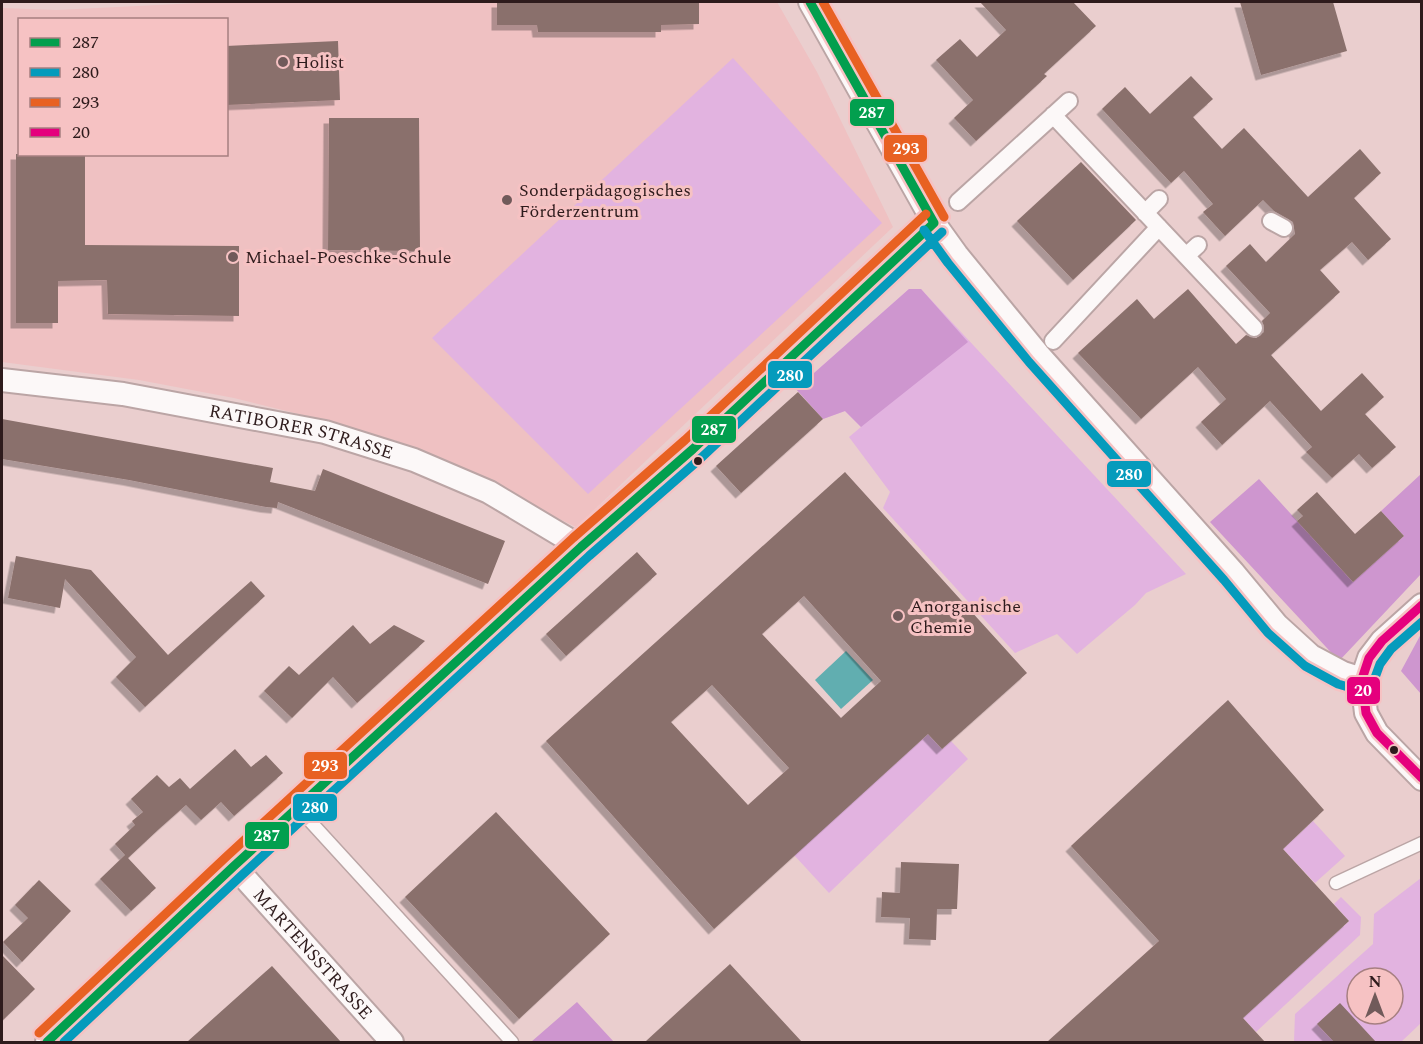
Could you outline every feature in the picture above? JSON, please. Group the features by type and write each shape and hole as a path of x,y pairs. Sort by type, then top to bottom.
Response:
{"street":[{"path":"810,2 934,223 957,255 1038,354 1233,572 1277,626 1311,656 1343,673 1362,679"},
{"path":"964,194 1069,101"},
{"path":"1053,116 1159,227 1192,250 1250,326"},
{"path":"1145,213 1159,199"},
{"path":"47,1042 234,866 581,548 693,449 934,223"},
{"path":"1053,341 1159,227"},
{"name":"RATIBORER STRASSE","path":"2,380 123,394 325,432 414,460 489,492 581,548"},
{"path":"1422,605 1382,641 1369,658 1362,679 1366,713 1377,733 1422,779"},
{"name":"MARTENSSTRASSE","path":"234,866 392,1042"}],"lane":[{"path":"298,808 512,1042"},
{"path":"1336,883 1422,843"}],"shaded area":[{"name":"Michael-Poeschke-Schule","path":"218,2 777,2 817,72 893,227 576,527 416,450 335,423 234,398 139,380 2,362 2,8 57,10"},
{"path":"733,58 882,223 588,494 432,338"},
{"path":"909,289 921,289 1186,574 1146,593 1077,654 1057,634 1015,653 883,508 890,492 849,437 861,427 845,411 823,419 796,389"},
{"path":"909,289 921,289 968,342 861,427 845,411 823,419 796,389"},
{"path":"1421,474 1421,574 1339,661 1210,522 1259,479 1353,582 1404,536 1381,511"},
{"path":"1421,634 1421,694 1401,671"},
{"path":"928,734 942,749 951,741 968,759 829,893 794,855"},
{"path":"1313,821 1345,856 1315,883 1283,849"},
{"path":"1421,878 1421,1023 1401,1042 1294,1042 1295,1014 1345,969 1345,1026 1405,1026 1405,966 1348,966 1373,944 1374,914"},
{"path":"1341,897 1361,917 1360,935 1256,1032 1243,1018 1349,921 1334,904"},
{"path":"577,1002 614,1042 531,1042"}],"water":[{"path":"846,651 873,680 841,709 815,680"}],"building":[{"path":"497,2 699,2 699,24 661,25 661,32 538,32 537,25 497,25"},
{"path":"980,2 1073,2 1096,26 1044,74 1047,76 976,141 954,118 973,100 936,60 960,39 977,57 1006,30"},
{"path":"1240,2 1333,2 1347,51 1261,75"},
{"name":"Holist","path":"338,41 340,100 228,105 228,46"},
{"path":"1191,76 1213,99 1193,117 1222,149 1244,128 1308,197 1360,149 1381,173 1354,198 1391,239 1368,260 1352,242 1320,270 1340,292 1271,355 1321,411 1362,373 1384,397 1365,414 1396,447 1372,468 1359,454 1332,478 1306,452 1312,447 1270,401 1222,445 1201,422 1226,399 1198,367 1141,419 1078,353 1137,299 1154,319 1188,289 1236,344 1246,335 1256,338 1264,332 1262,321 1270,313 1226,266 1250,244 1266,262 1295,234 1293,222 1274,211 1263,200 1225,236 1203,212 1213,204 1184,171 1171,183 1102,109 1125,87 1150,114"},
{"path":"329,118 419,118 420,251 328,250"},
{"path":"16,154 18,156 85,156 85,245 239,246 239,316 108,314 107,280 58,281 58,323 16,323"},
{"path":"1081,162 1136,220 1073,280 1017,221"},
{"path":"798,392 823,419 741,493 716,466"},
{"path":"2,419 273,468 270,482 315,491 323,469 505,541 488,584 278,502 277,508 266,507 129,480 2,459"},
{"path":"845,472 1027,673 942,749 928,734 714,929 546,741","holes":["804,596 881,681 841,718 762,634","712,685 789,768 748,805 671,722"]},
{"path":"1317,492 1355,534 1381,511 1404,536 1353,582 1297,521 1303,516 1297,510"},
{"path":"637,552 657,574 566,656 546,634"},
{"path":"16,556 91,570 168,655 251,581 265,596 145,707 116,677 136,657 65,579 60,608 8,598"},
{"path":"353,625 370,644 394,625 425,641 357,703 333,677 292,718 264,691 289,666 299,675"},
{"path":"1228,700 1324,810 1283,849 1349,921 1243,1018 1265,1042 1047,1042 1159,941 1071,846"},
{"path":"235,749 251,767 266,755 283,773 234,816 221,802 201,820 186,805 159,829 128,858 156,888 131,911 100,879 125,855 115,844 135,825 132,821 143,812 131,799 157,775 169,787 180,778 190,789"},
{"path":"496,812 610,934 519,1019 405,897"},
{"path":"901,862 959,864 957,909 937,909 936,940 909,939 910,918 881,917 882,892 900,893"},
{"path":"39,880 71,911 22,962 3,942 28,918 15,905"},
{"path":"2,955 35,989 2,1021"},
{"path":"730,964 802,1042 645,1042"},
{"path":"272,966 341,1042 187,1042"},
{"path":"1340,1003 1345,1008 1345,1026 1361,1026 1376,1042 1334,1042 1317,1024"}],"transit line":[{"name":"287","path":"810,2 934,223"},
{"name":"293","path":"823,2 944,217"},
{"name":"293","path":"39,1033 226,857 573,538 685,440 926,214"},
{"name":"287","path":"47,1042 234,866 581,547 693,449 934,223"},
{"name":"280","path":"924,230 1029,362 1224,580 1268,633 1305,666 1338,684 1358,690"},
{"name":"280","path":"64,1042 589,556 701,458 942,232"},
{"name":"20","path":"1422,605 1382,641 1369,658 1362,679 1366,713 1377,733 1422,778"},
{"name":"280","path":"1373,683 1380,664 1391,649 1422,622"}],"place":[{"name":"Holist","path":"283,62"},
{"name":"Sonderpädagogisches Förderzentrum","path":"507,200"},
{"name":"Michael-Poeschke-Schule","path":"233,257"},
{"name":"Anorganische Chemie","path":"898,616"}]}
